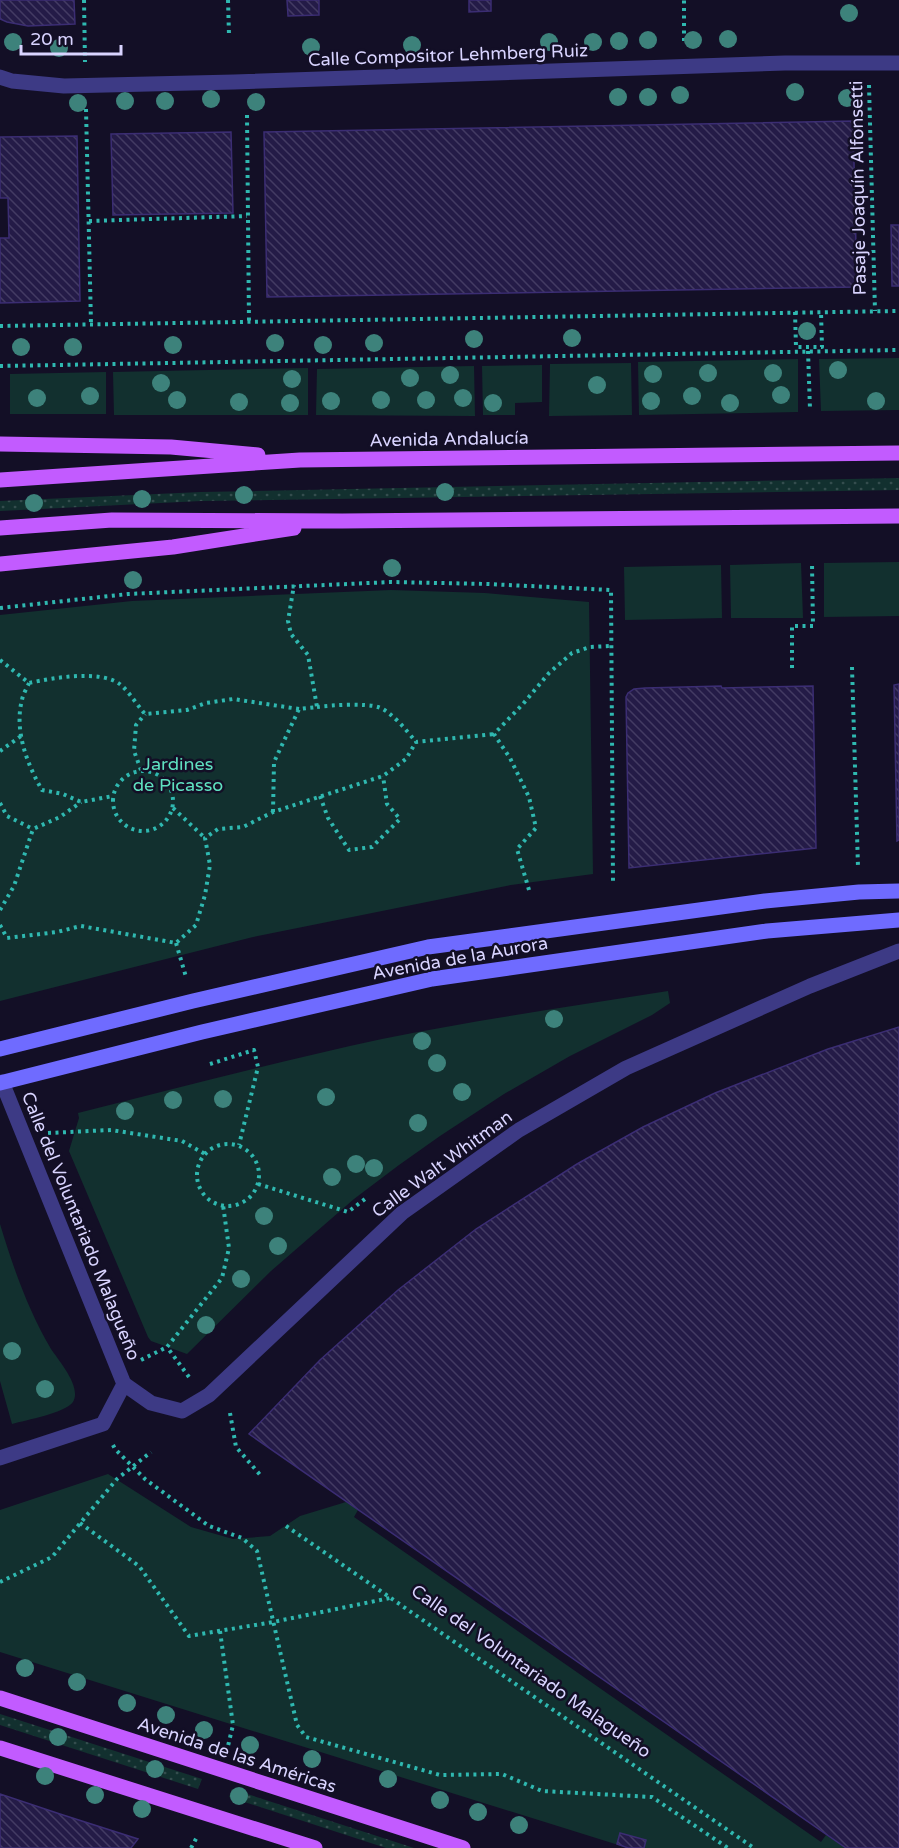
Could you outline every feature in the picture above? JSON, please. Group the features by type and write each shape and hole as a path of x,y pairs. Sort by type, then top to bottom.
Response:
{"main road":[{"path":"0,444 171,447 300,460"},
{"name":"Avenida Andalucía","path":"0,480 300,460 899,453"},
{"path":"0,528 112,520 342,521 899,516"},
{"path":"0,564 173,547 342,521"},
{"name":"Avenida de la Aurora","path":"0,1049 193,1001 428,947 765,901 859,892 899,891"},
{"name":"Avenida de la Aurora","path":"1,1082 432,979 767,931 899,920"},
{"name":"Avenida de las Américas","path":"0,1698 463,1848"},
{"path":"0,1748 315,1848"}],"street":[{"name":"Calle Compositor Lehmberg Ruiz","path":"0,77 12,81 64,86 785,63 899,63"},
{"name":"Calle Walt Whitman","path":"124,1384 151,1403 182,1411 209,1395 402,1213 519,1130 626,1068 800,991 899,951"},
{"name":"Calle del Voluntariado Malagueño","path":"1,1082 124,1384"},
{"path":"0,1458 103,1424 124,1384"}],"path":[{"path":"84,0 91,324"},
{"path":"228,0 229,35"},
{"path":"684,0 684,67"},
{"name":"Pasaje Joaquín Alfonsetti","path":"868,64 874,311"},
{"path":"247,115 249,322"},
{"path":"89,221 247,216"},
{"path":"0,326 899,311"},
{"path":"795,312 796,347 808,349 822,347 821,312"},
{"path":"808,349 810,410"},
{"path":"0,366 808,349 899,350"},
{"path":"792,668 792,626 813,626 812,564"},
{"path":"0,608 128,594 391,582 611,590 613,883"},
{"path":"294,585 288,621 291,634 308,655 317,707"},
{"path":"416,741 494,734 549,673 572,653 590,647 610,646"},
{"path":"0,660 29,683"},
{"path":"852,667 859,892"},
{"path":"29,683 46,679 101,676 120,684 145,714"},
{"path":"29,683 22,700 20,725 21,736 33,774 42,790 63,794 81,802"},
{"path":"141,770 134,750 136,725 145,714 187,710 206,703 233,699 299,709 336,704 379,708 399,723 416,741"},
{"path":"273,812 274,762 299,709"},
{"path":"494,734 510,758 530,797 536,828 517,849 529,890"},
{"path":"0,751 21,736"},
{"path":"205,838 218,829 243,827 273,812 383,776 406,759 416,741"},
{"path":"141,770 159,775 167,781 173,799 173,808 161,825 152,830 142,831 123,824 117,816 113,796 116,786 123,778 141,770"},
{"path":"321,796 328,818 349,850 372,847 400,819 387,804 383,776"},
{"path":"0,910 14,886 33,829 60,817 81,802 113,796"},
{"path":"0,803 7,816 33,829"},
{"path":"173,808 205,838 210,865 205,895 196,925 176,943"},
{"path":"0,925 8,938"},
{"path":"0,939 57,932 81,926 176,943"},
{"path":"176,943 188,980"},
{"path":"210,1064 254,1050 258,1067 239,1145"},
{"path":"45,1133 111,1130 182,1141 205,1154"},
{"path":"219,1144 239,1145 255,1158 259,1167 258,1184 252,1196 244,1202 223,1205 213,1202 199,1187 198,1166 205,1154 219,1144"},
{"path":"258,1184 348,1212 365,1199"},
{"path":"140,1360 167,1347 222,1278 229,1248 223,1205"},
{"path":"167,1347 189,1377"},
{"path":"230,1413 236,1447 262,1477"},
{"path":"103,1424 115,1449 145,1479 209,1526 242,1538 257,1551 297,1725 306,1737 440,1775 502,1774 542,1791 652,1797 728,1848"},
{"path":"0,1582 52,1557 117,1479 151,1452"},
{"path":"80,1523 139,1566 189,1636 391,1598"},
{"name":"Calle del Voluntariado Malagueño","path":"286,1526 754,1848"},
{"path":"220,1631 233,1725 223,1772"}],"green space":[{"path":"899,358 899,410 821,411 819,359"},
{"path":"798,359 798,412 639,415 638,362"},
{"path":"631,363 632,415 549,416 550,364"},
{"path":"542,365 542,402 515,403 515,415 483,415 482,366"},
{"path":"474,366 475,416 316,415 317,369"},
{"path":"308,368 308,415 114,415 113,372"},
{"path":"106,372 106,414 10,414 10,374"},
{"path":"899,478 899,490 201,501 0,511 0,501 201,492"},
{"path":"899,562 899,616 824,617 824,563"},
{"path":"801,563 803,618 731,618 730,565"},
{"path":"721,565 722,618 625,620 624,567"},
{"name":"Jardines de Picasso","path":"391,590 485,593 589,602 593,874 511,885 253,937 0,1001 0,615 132,601"},
{"path":"668,991 670,1003 652,1015 570,1056 504,1094 399,1165 354,1199 271,1271 187,1354 151,1341 148,1337 69,1151 79,1118 78,1113 382,1039 489,1019"},
{"path":"0,1224 28,1304 51,1349 68,1374 75,1396 73,1402 62,1410 12,1424 0,1381"},
{"path":"108,1474 191,1527 233,1539 270,1536 300,1516 346,1502 358,1510 354,1517 821,1842 826,1835 846,1848 628,1848 0,1652 0,1510"},
{"path":"0,1714 202,1779 198,1789 0,1725"},
{"path":"232,1789 414,1848 386,1848 229,1797"}],"building":[{"path":"0,0 74,0 75,24 28,26 7,22 0,19"},
{"path":"287,0 319,0 319,15 288,16"},
{"path":"469,0 491,0 491,11 469,12"},
{"path":"853,121 857,287 267,297 264,132"},
{"path":"231,132 233,213 113,215 111,134"},
{"path":"77,136 80,301 0,303 0,238 9,238 8,198 0,198 0,137"},
{"path":"891,225 899,225 899,286 892,286"},
{"path":"899,684 899,840 897,841 894,685"},
{"path":"721,686 722,688 813,686 816,848 629,868 626,697 628,693 634,689 645,688"},
{"path":"899,1027 899,1848 846,1848 249,1434 320,1360 398,1290 476,1229 577,1164 643,1127 715,1093 828,1049"},
{"path":"0,1794 138,1839 131,1848 0,1848"},
{"path":"620,1833 646,1840 644,1848 628,1848 617,1844"}]}
